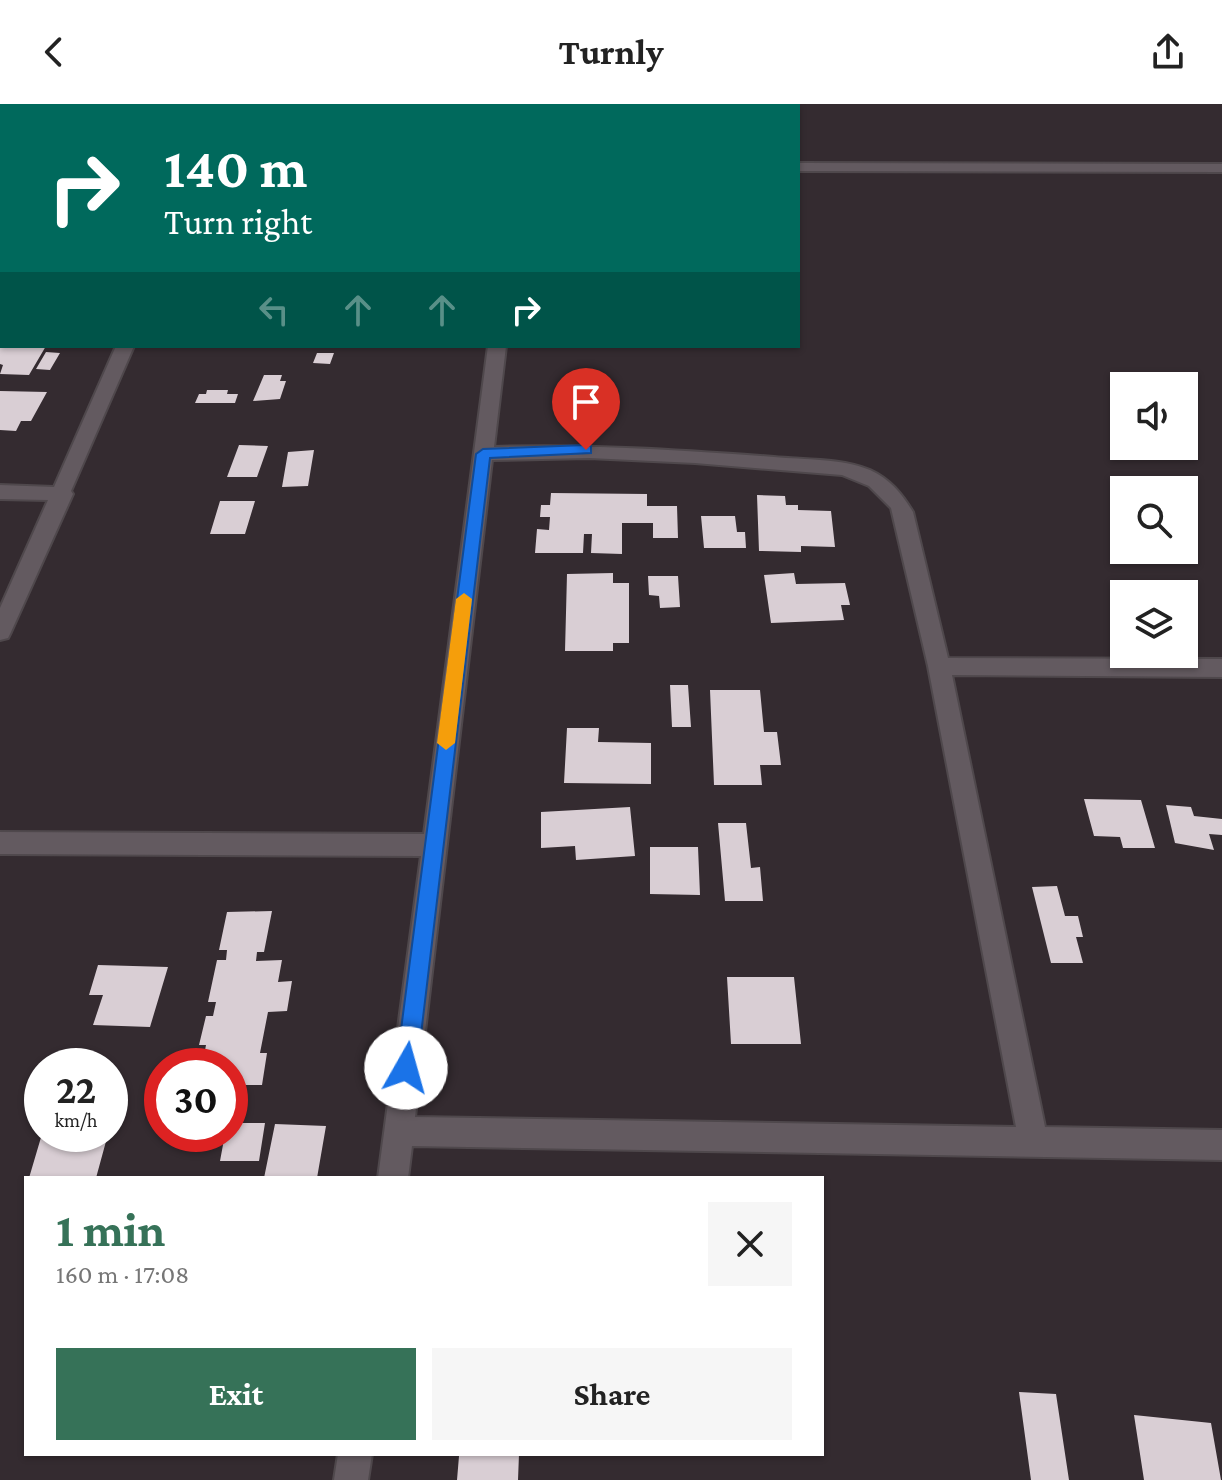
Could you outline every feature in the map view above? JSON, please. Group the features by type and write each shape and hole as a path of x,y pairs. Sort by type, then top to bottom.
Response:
{"street":[{"path":"800,167 1222,168"},
{"path":"0,632 63,494 124,348"},
{"path":"393,1176 432,845 497,348"},
{"path":"483,454 586,450 636,452 853,471 886,488 903,512 939,666 1034,1144"},
{"path":"0,492 63,494"},
{"path":"939,666 1222,668"},
{"path":"0,843 432,845"},
{"path":"399,1131 1222,1145"},
{"path":"351,1480 355,1456"}],"building":[{"path":"0,348 45,348 29,375 0,374 3,365 0,364"},
{"path":"46,352 60,353 50,370 36,369"},
{"path":"317,353 334,353 330,364 313,363"},
{"path":"264,375 282,375 280,381 286,381 280,399 253,401"},
{"path":"207,390 228,390 227,394 238,394 235,403 195,403 199,394 206,394"},
{"path":"0,391 47,392 31,421 21,421 16,431 0,430"},
{"path":"239,445 268,446 257,477 227,477"},
{"path":"314,450 308,486 282,487 288,452"},
{"path":"551,493 647,494 647,506 677,506 678,538 653,538 653,523 622,523 622,554 591,553 592,534 584,534 583,553 535,553 537,529 549,530 550,517 540,517 541,505 550,505"},
{"path":"757,495 785,496 786,505 798,505 798,510 831,511 835,547 801,546 801,552 759,551"},
{"path":"220,501 255,501 245,534 210,534"},
{"path":"701,516 735,516 737,532 745,532 746,548 704,548"},
{"path":"613,573 613,583 629,583 629,643 613,643 613,651 565,651 567,574"},
{"path":"794,573 796,584 845,583 850,605 841,605 844,620 771,623 764,575"},
{"path":"648,576 678,576 680,607 660,608 659,596 649,595"},
{"path":"670,685 688,685 691,727 672,727"},
{"path":"710,690 760,690 764,732 777,732 781,765 760,765 762,785 714,785"},
{"path":"567,728 599,728 598,742 651,743 651,784 564,783"},
{"path":"1084,799 1141,800 1155,848 1123,848 1120,837 1094,836"},
{"path":"1166,805 1191,807 1194,816 1222,819 1222,835 1209,834 1214,850 1175,843"},
{"path":"630,807 635,856 576,860 575,846 541,848 541,812"},
{"path":"718,823 746,823 751,868 760,867 763,901 725,901"},
{"path":"650,847 698,847 700,895 650,894"},
{"path":"1057,886 1065,916 1078,916 1083,937 1076,937 1083,963 1051,963 1032,887"},
{"path":"272,911 264,952 257,952 256,961 282,960 278,982 292,981 287,1011 268,1012 260,1053 267,1053 262,1085 248,1085 248,1048 205,1048 206,1045 199,1045 206,1016 213,1016 216,1002 208,1002 217,960 226,960 227,950 219,950 227,912"},
{"path":"98,965 168,967 150,1027 93,1025 103,995 89,995"},
{"path":"727,977 794,977 801,1044 731,1044"},
{"path":"248,1123 265,1123 259,1161 220,1161 222,1152 248,1152"},
{"path":"275,1124 326,1126 317,1176 264,1176"},
{"path":"37,1152 103,1152 97,1176 30,1176"},
{"path":"1019,1392 1056,1394 1069,1480 1031,1480"},
{"path":"1134,1415 1211,1423 1221,1480 1144,1480"},
{"path":"459,1456 519,1456 518,1480 457,1480"}],"slow traffic":[{"path":"446,743 464,599"}],"route":[{"path":"406,1068 483,454 586,450"}]}
